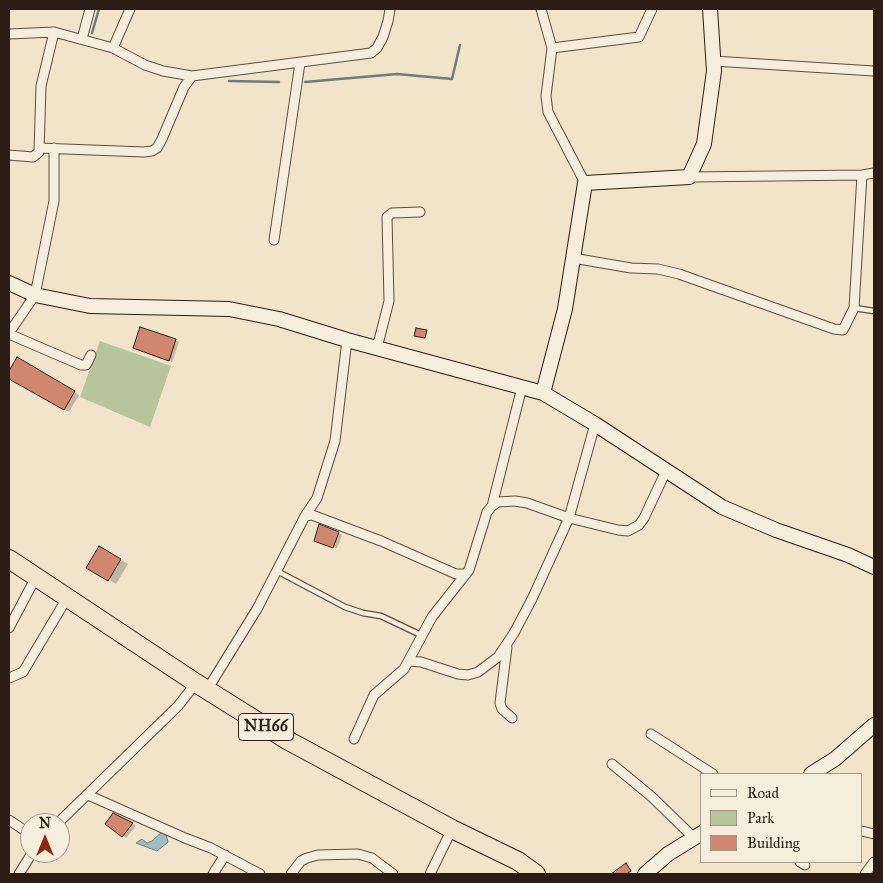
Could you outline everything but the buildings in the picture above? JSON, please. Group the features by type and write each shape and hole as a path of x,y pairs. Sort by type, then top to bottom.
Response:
{"highway":[{"name":"NH66","path":"9,559 202,687 287,740 452,829 518,861 536,874"}],"street":[{"path":"82,39 90,9"},
{"path":"113,48 130,9"},
{"path":"9,34 54,32 113,48 145,65 163,71 192,76 371,53 377,48 383,37 390,9"},
{"path":"541,9 552,48 546,96 548,112 585,183 565,309 543,393"},
{"path":"552,48 639,37 652,9"},
{"path":"689,177 704,144 714,71 710,9"},
{"path":"9,155 33,157 39,152 41,86 54,32"},
{"path":"713,61 874,71"},
{"path":"274,240 300,62"},
{"path":"39,148 152,151 157,148 162,139 184,87 192,76"},
{"path":"54,148 54,200 35,295 9,333 81,364 86,365 91,355"},
{"path":"585,183 689,177 862,175 874,173"},
{"path":"573,258 631,268 658,269 678,274 840,330 846,328 854,308 862,175"},
{"path":"377,348 389,301 388,217 392,213 420,212"},
{"path":"9,283 35,295 90,306 229,309 279,319 347,340 543,393 722,507 776,530 848,555 874,567"},
{"path":"69,813 178,706 202,687 257,609 305,516 317,498 335,441 347,340"},
{"path":"354,739 374,695 398,676 409,661 422,635 444,600 466,574 488,512 492,506 522,387"},
{"path":"409,661 421,662 458,674 468,675 478,672 498,657 532,599 569,518 594,424"},
{"path":"492,506 498,502 515,501 527,503 569,518 628,531 644,518 666,471"},
{"path":"305,516 312,515 381,541 456,574 466,574"},
{"path":"9,628 36,577"},
{"path":"9,678 24,672 67,598"},
{"path":"507,644 500,703 502,709 512,718"},
{"path":"813,773 835,759 874,725"},
{"path":"651,734 711,773"},
{"path":"612,764 698,835 668,854 645,874"},
{"path":"88,795 211,848 260,874"},
{"path":"9,820 20,827"},
{"path":"430,874 452,829"},
{"path":"291,874 301,861 307,858 318,855 358,854 372,858 393,874"},
{"path":"214,874 225,855"},
{"path":"865,874 874,862"},
{"path":"19,874 26,863"}],"lane":[{"path":"854,308 874,311"},
{"path":"277,571 345,607 381,616 422,635"}],"green space":[{"path":"100,341 171,366 150,427 80,397"}],"water":[{"path":"163,831 168,842 157,851 136,843 142,839 147,843 152,841"}],"waterway":[{"path":"92,33 99,9"},
{"path":"305,82 397,74 452,79 460,45"},
{"path":"229,81 279,82"}]}
